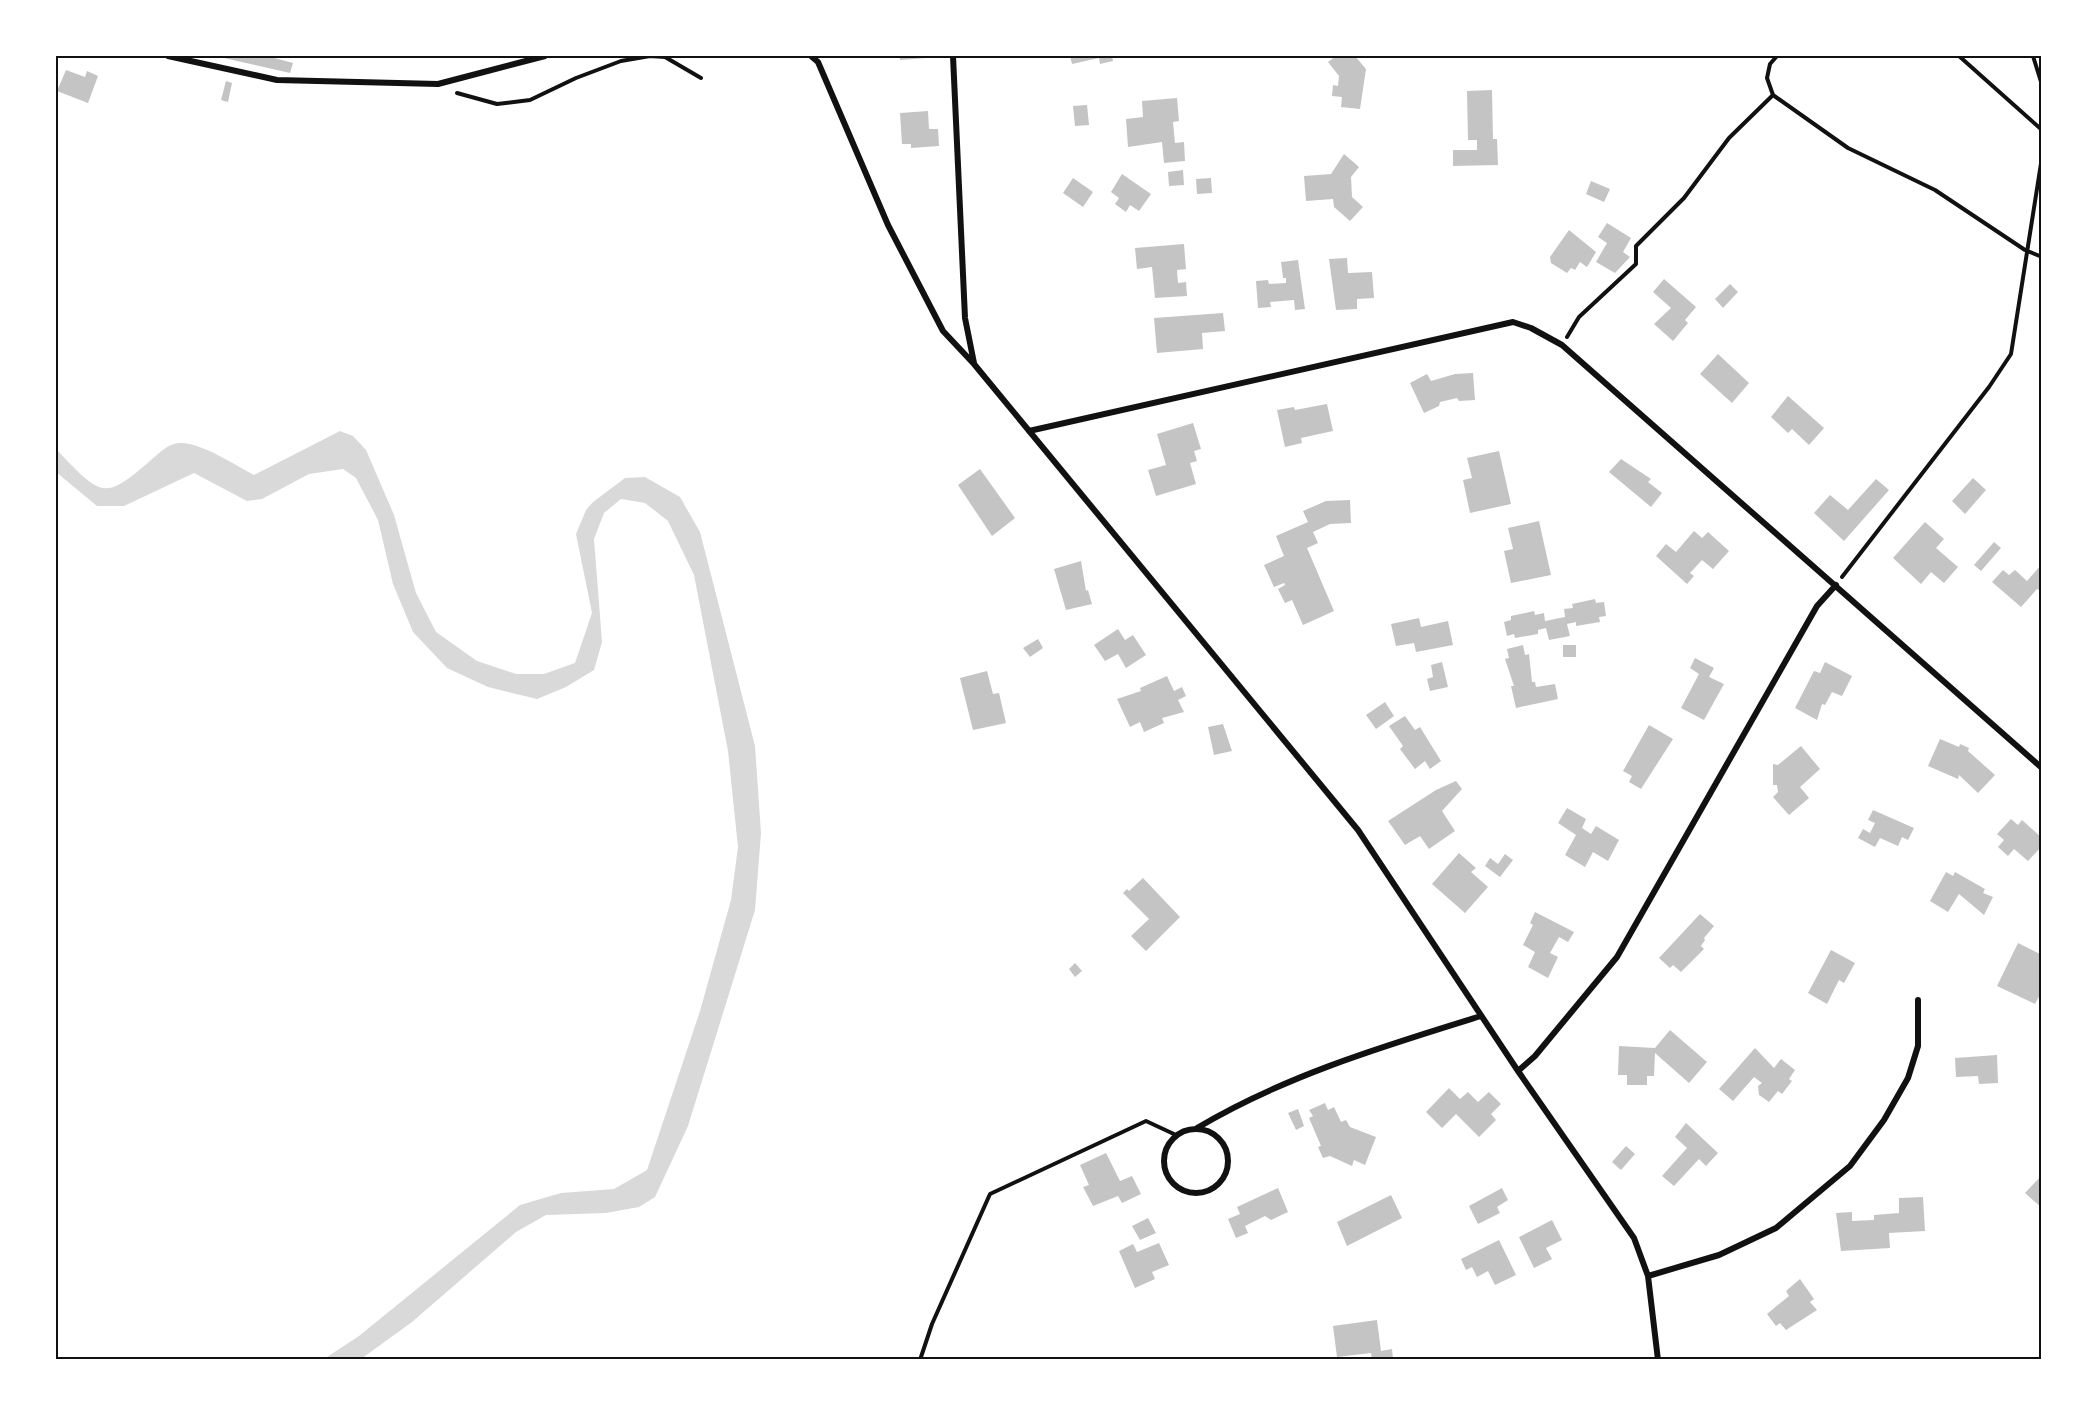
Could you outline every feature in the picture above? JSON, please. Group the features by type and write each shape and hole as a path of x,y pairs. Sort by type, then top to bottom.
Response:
{"street":[{"path":"168,56 277,80 438,84 545,56"},
{"path":"811,56 818,62 842,113 888,225 943,331 974,364 1358,830 1518,1071 1634,1238 1648,1276 1658,1359"},
{"path":"953,56 965,318 974,364"},
{"path":"1029,431 1512,322 1530,328 1562,345 2042,768"},
{"path":"1518,1071 1535,1056 1617,957 1817,606 1836,585"},
{"path":"1648,1276 1719,1255 1776,1228 1850,1166 1884,1120 1908,1078 1918,1046 1918,1000"},
{"path":"1197,1128 1211,1132 1222,1142 1227,1152 1228,1167 1224,1179 1213,1189 1202,1193 1185,1192 1172,1183 1165,1171 1164,1151 1176,1135 1197,1128 1236,1105 1369,1051 1481,1016"}],"path":[{"path":"438,84 470,98 497,104 530,100 576,78 621,62 650,56 665,57 701,78"},
{"path":"1777,56 1770,64 1767,78 1773,95 1848,148 1935,190 2025,250 2042,257"},
{"path":"1959,56 2042,130"},
{"path":"2033,56 2042,85"},
{"path":"1562,345 1579,317 1636,264 1636,246 1684,198 1729,138 1773,95"},
{"path":"1836,585 1962,424 2011,354 2025,250 2042,157"},
{"path":"920,1359 932,1324 990,1194 1146,1121 1176,1135"}],"shaded area":[{"path":"340,431 353,436 366,450 394,515 416,593 436,632 477,661 516,674 544,674 575,663 592,613 576,534 586,510 593,502 625,478 645,477 680,497 700,532 755,746 761,833 755,910 688,1126 655,1197 639,1207 606,1213 546,1215 516,1232 412,1322 361,1359 324,1359 359,1336 520,1205 561,1193 614,1189 647,1170 700,1011 731,900 738,847 728,751 694,575 668,521 645,503 621,499 604,513 594,539 602,642 594,670 566,687 537,699 488,687 447,668 413,632 393,584 378,520 356,478 343,469 309,474 262,499 247,501 194,473 124,506 97,506 56,472 56,449 96,486 106,488 115,486 127,480 166,448 179,443 210,451 254,475"}],"building":[{"path":"215,56 267,56 293,63 290,73"},
{"path":"900,56 926,56 926,58 900,60"},
{"path":"1070,56 1112,56 1113,61 1100,64 1099,58 1072,64"},
{"path":"1336,56 1355,56 1366,69 1360,109 1341,107 1342,97 1332,96 1333,85 1338,86 1339,76 1328,62"},
{"path":"66,70 85,77 87,71 98,76 88,103 57,91"},
{"path":"226,81 232,83 228,102 221,100"},
{"path":"1492,90 1493,139 1497,139 1498,165 1453,166 1453,150 1477,150 1477,140 1468,140 1467,91"},
{"path":"1177,98 1179,121 1173,122 1175,143 1184,142 1185,161 1164,163 1162,142 1128,147 1126,119 1143,117 1142,101"},
{"path":"1087,105 1089,125 1075,126 1073,106"},
{"path":"928,111 929,129 938,129 939,146 911,148 911,144 902,144 900,113"},
{"path":"1344,154 1359,167 1351,177 1352,197 1363,207 1350,221 1334,207 1333,199 1306,201 1304,176 1331,174"},
{"path":"1183,170 1184,185 1169,186 1168,172"},
{"path":"1122,174 1151,194 1139,211 1130,205 1126,212 1115,204 1119,198 1111,192"},
{"path":"1073,178 1093,192 1083,207 1063,193"},
{"path":"1211,178 1212,193 1197,194 1196,179"},
{"path":"1591,181 1610,189 1604,202 1586,194"},
{"path":"1607,223 1631,238 1623,252 1630,257 1615,273 1596,262 1607,243 1598,237"},
{"path":"1569,230 1596,252 1587,267 1580,262 1575,270 1571,268 1567,273 1551,263 1550,257"},
{"path":"1184,244 1186,269 1177,270 1178,283 1186,282 1187,296 1155,298 1152,267 1137,269 1135,248"},
{"path":"1347,258 1348,273 1372,272 1374,298 1357,299 1357,309 1336,310 1329,259"},
{"path":"1298,260 1305,309 1295,310 1294,300 1270,302 1271,307 1258,308 1256,281 1268,280 1269,284 1286,283 1281,262"},
{"path":"1664,279 1696,307 1685,320 1688,323 1673,341 1654,324 1671,308 1653,292"},
{"path":"1730,284 1738,292 1723,308 1715,299"},
{"path":"1223,313 1225,331 1202,333 1203,349 1157,353 1154,318"},
{"path":"1718,354 1749,383 1732,403 1700,374"},
{"path":"1473,373 1475,400 1459,401 1457,398 1440,402 1439,406 1424,413 1410,383 1427,374 1431,381 1455,374"},
{"path":"1788,396 1824,428 1809,445 1792,429 1788,433 1771,417"},
{"path":"1327,404 1333,431 1301,438 1302,443 1285,447 1277,410 1294,407 1295,410"},
{"path":"1193,423 1201,449 1194,451 1197,461 1190,463 1196,484 1156,496 1148,470 1166,465 1157,434"},
{"path":"1499,451 1511,504 1470,513 1463,480 1472,478 1467,458"},
{"path":"1621,459 1651,479 1648,482 1662,493 1651,507 1609,472"},
{"path":"980,469 1015,518 992,536 958,485"},
{"path":"1973,478 1986,490 1965,514 1952,501"},
{"path":"1876,479 1889,490 1844,541 1814,513 1830,495 1848,510"},
{"path":"1350,500 1351,523 1330,524 1313,532 1318,543 1307,548 1334,611 1303,625 1292,600 1285,603 1278,589 1285,585 1284,583 1274,587 1264,565 1284,556 1276,536 1308,522 1303,511 1326,501"},
{"path":"1539,521 1551,575 1511,583 1504,551 1513,549 1508,528"},
{"path":"1925,522 1944,539 1936,548 1958,567 1944,583 1931,572 1921,584 1893,558"},
{"path":"1694,531 1702,538 1708,532 1729,551 1713,569 1702,560 1690,573 1694,576 1687,584 1656,556 1666,544 1676,552"},
{"path":"1994,542 2001,548 1981,571 1974,565"},
{"path":"1081,561 1086,591 1088,590 1092,604 1066,610 1054,569"},
{"path":"2042,564 2042,591 2037,589 2021,607 1992,582 2003,570 2009,575 2015,570 2027,581"},
{"path":"1595,599 1596,603 1604,602 1606,616 1599,617 1600,622 1576,626 1576,622 1567,624 1570,636 1549,640 1546,628 1538,630 1538,634 1515,638 1514,634 1507,636 1504,622 1511,620 1511,616 1534,611 1535,615 1544,613 1545,621 1565,617 1564,609 1573,608 1572,604"},
{"path":"1419,618 1421,627 1448,621 1453,645 1416,652 1414,643 1396,646 1391,624"},
{"path":"1118,629 1125,640 1133,635 1146,655 1126,668 1118,654 1105,661 1094,645"},
{"path":"1038,639 1043,648 1030,657 1023,648"},
{"path":"1523,645 1525,655 1529,654 1532,682 1535,682 1536,687 1555,684 1558,699 1516,708 1511,686 1514,686 1505,659 1509,658 1507,649"},
{"path":"1563,645 1576,645 1576,657 1563,657"},
{"path":"1695,658 1714,668 1709,677 1724,684 1704,720 1681,708 1699,674 1690,668"},
{"path":"1442,662 1448,687 1430,691 1427,679 1433,677 1431,665"},
{"path":"1825,662 1852,676 1842,696 1832,692 1825,705 1822,704 1817,720 1795,708 1814,671 1820,673"},
{"path":"987,671 993,694 999,693 1006,723 973,730 960,678"},
{"path":"1167,676 1174,691 1182,687 1186,696 1178,700 1184,712 1162,718 1164,723 1144,732 1140,722 1130,727 1117,699 1141,691 1140,688"},
{"path":"1385,702 1394,716 1376,729 1366,715"},
{"path":"1405,716 1415,730 1420,727 1441,761 1430,769 1425,761 1415,769 1400,749 1403,746 1389,726"},
{"path":"1223,724 1232,751 1214,755 1208,727"},
{"path":"1649,725 1673,739 1641,789 1629,782 1632,776 1623,771"},
{"path":"1940,739 1959,747 1960,744 1969,748 1968,751 1995,775 1978,793 1959,775 1958,779 1928,766"},
{"path":"1801,746 1820,769 1800,787 1809,798 1789,815 1773,797 1778,792 1777,785 1773,785 1773,764 1778,765"},
{"path":"1456,781 1462,789 1442,811 1455,831 1429,849 1420,836 1405,845 1388,821 1436,790"},
{"path":"1567,808 1586,819 1582,828 1591,834 1596,826 1619,840 1608,861 1593,852 1585,867 1565,855 1576,835 1558,823"},
{"path":"1873,810 1914,828 1908,840 1902,837 1898,846 1880,838 1875,847 1858,838 1863,829 1870,833 1875,823 1868,820"},
{"path":"2011,819 2018,825 2022,820 2042,838 2042,846 2028,861 2014,849 2008,856 1998,847 2004,840 1997,834"},
{"path":"1459,853 1476,868 1471,872 1488,887 1465,913 1432,884"},
{"path":"1505,854 1513,860 1500,877 1485,866 1490,858 1498,864"},
{"path":"1946,872 1953,876 1955,872 1985,889 1983,893 1993,897 1984,915 1959,894 1948,912 1930,901"},
{"path":"1143,878 1180,917 1146,951 1131,936 1149,919 1123,893 1127,889 1129,891"},
{"path":"1535,912 1574,932 1568,942 1559,937 1550,953 1558,957 1548,978 1528,967 1535,952 1523,945 1533,925 1530,923"},
{"path":"1700,914 1714,926 1704,938 1701,946 1704,949 1681,972 1673,965 1670,968 1659,958"},
{"path":"2018,943 2042,955 2042,991 2035,1004 1997,986"},
{"path":"1831,950 1855,963 1844,983 1839,980 1827,1004 1808,993"},
{"path":"1075,963 1082,971 1075,977 1069,969"},
{"path":"1670,1030 1707,1062 1689,1083 1655,1053 1654,1076 1647,1076 1647,1085 1627,1085 1627,1075 1618,1075 1619,1046 1655,1048"},
{"path":"1755,1048 1774,1068 1781,1059 1795,1070 1789,1079 1792,1081 1782,1094 1778,1091 1769,1102 1759,1095 1758,1086 1762,1083 1754,1077 1733,1101 1719,1089"},
{"path":"1997,1055 1998,1083 1979,1084 1978,1076 1956,1077 1955,1058"},
{"path":"1449,1088 1460,1099 1468,1092 1478,1102 1489,1092 1501,1104 1491,1114 1496,1120 1479,1137 1456,1114 1442,1128 1426,1112"},
{"path":"1325,1103 1328,1110 1334,1107 1341,1122 1346,1120 1350,1127 1376,1137 1365,1165 1354,1160 1352,1166 1330,1156 1323,1158 1318,1147 1321,1146 1309,1118 1313,1116 1309,1110"},
{"path":"1298,1109 1304,1126 1296,1130 1288,1113"},
{"path":"1686,1123 1718,1153 1706,1166 1699,1159 1674,1186 1662,1176 1687,1148 1675,1137"},
{"path":"1626,1146 1635,1154 1621,1170 1612,1162"},
{"path":"1106,1153 1120,1181 1132,1176 1141,1194 1122,1203 1118,1196 1093,1206 1083,1187 1089,1185 1080,1165"},
{"path":"2042,1175 2042,1208 2025,1193"},
{"path":"1278,1188 1288,1212 1271,1220 1265,1216 1245,1226 1248,1233 1236,1238 1228,1219 1240,1214 1237,1207"},
{"path":"1502,1188 1508,1200 1497,1207 1500,1213 1478,1224 1469,1206"},
{"path":"1391,1195 1402,1218 1347,1246 1337,1222"},
{"path":"1923,1197 1925,1231 1889,1233 1890,1248 1841,1251 1836,1213 1852,1212 1852,1221 1874,1220 1874,1215 1899,1213 1899,1198"},
{"path":"1148,1218 1156,1233 1140,1240 1132,1226"},
{"path":"1552,1220 1562,1240 1546,1248 1552,1259 1534,1268 1519,1237"},
{"path":"1499,1240 1516,1275 1495,1285 1488,1271 1477,1277 1472,1267 1466,1270 1461,1259"},
{"path":"1159,1243 1169,1265 1152,1272 1155,1279 1135,1288 1119,1251 1133,1244 1137,1252"},
{"path":"1800,1279 1814,1299 1810,1302 1817,1310 1786,1330 1780,1323 1776,1326 1767,1314 1789,1296 1786,1291"},
{"path":"1377,1320 1381,1351 1392,1349 1393,1359 1372,1359 1371,1353 1337,1357 1333,1326"}]}
